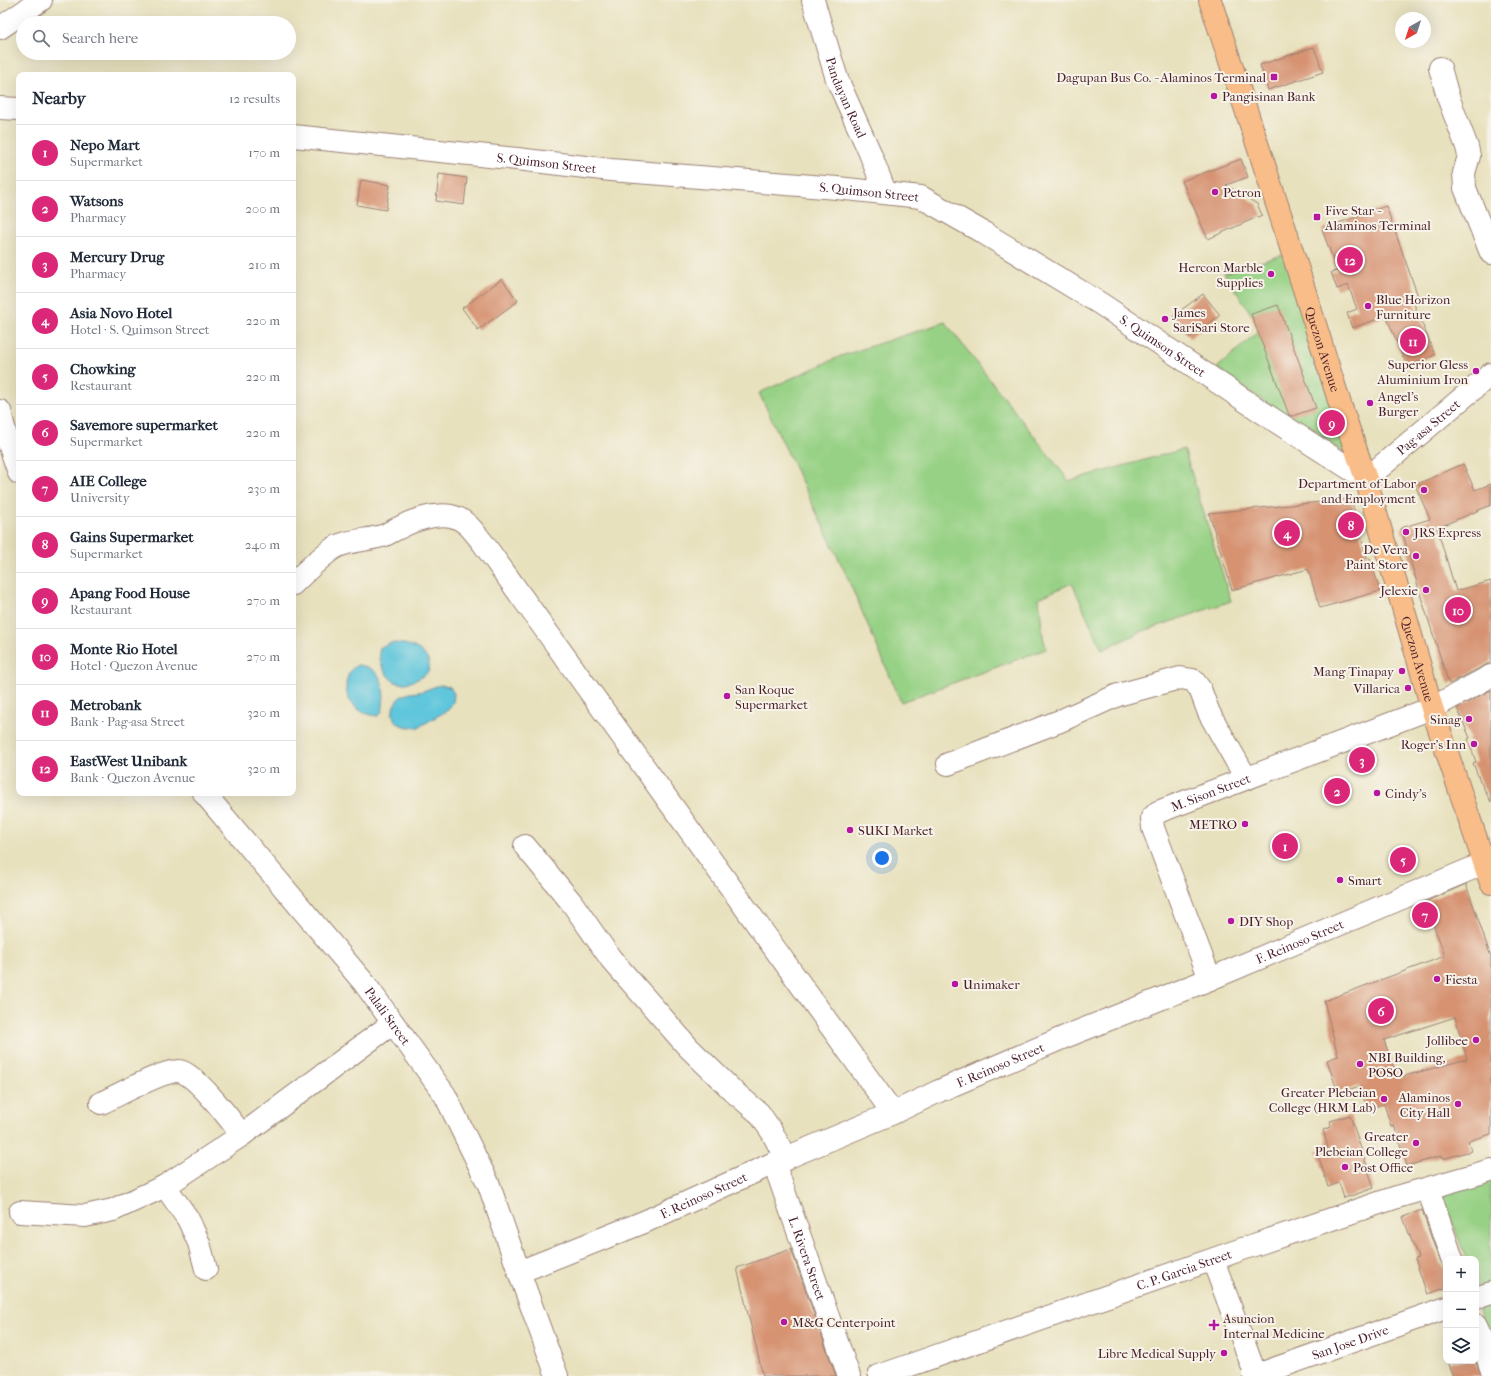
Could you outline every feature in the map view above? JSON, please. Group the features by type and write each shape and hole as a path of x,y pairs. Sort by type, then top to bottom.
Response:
{"main road":[{"name":"Quezon Avenue","path":"1210,0 1287,235 1341,407 1366,479 1432,708 1456,782 1489,869"}],"street":[{"path":"18,16 41,0"},
{"name":"Pandayan Road","path":"813,0 837,79 870,153 885,192"},
{"path":"0,28 16,17"},
{"path":"1440,68 1448,97 1467,146 1469,156 1464,173 1465,188 1491,253"},
{"path":"0,108 16,109"},
{"name":"S. Quimson Street","path":"296,136 619,171 921,196 984,232 1101,304 1277,422 1366,479"},
{"name":"Pag-asa Street","path":"1366,479 1491,374"},
{"path":"0,411 5,432 16,464"},
{"path":"296,581 335,548 348,543 385,535 402,526 430,517 450,516 458,518 467,524 483,543 893,1113"},
{"name":"M. Sison Street","path":"1210,980 1153,828 1152,818 1158,812 1432,708 1491,676"},
{"path":"948,764 1060,721 1118,694 1180,678 1193,680 1200,689 1209,713 1246,778"},
{"name":"Palali Street","path":"207,796 365,984 445,1095 489,1185 557,1376"},
{"name":"L. Rivera Street","path":"525,846 572,903 611,959 688,1047 734,1092 759,1113 772,1132 849,1376"},
{"name":"F. Reinoso Street","path":"519,1272 644,1222 1067,1036 1489,869"},
{"path":"20,1212 85,1216 113,1210 165,1186 242,1135 394,1023"},
{"path":"101,1103 164,1074 182,1071 190,1076 212,1098 242,1135"},
{"name":"C. P. Garcia Street","path":"879,1376 1251,1246 1353,1212 1491,1170"},
{"path":"165,1186 188,1219 200,1243 206,1269"},
{"path":"1428,1189 1451,1256"},
{"path":"1213,1260 1256,1376"},
{"path":"1479,1297 1491,1294"},
{"name":"San Jose Drive","path":"1256,1376 1443,1309"},
{"path":"1477,1328 1491,1368"}],"green space":[{"path":"1286,254 1351,456 1303,429 1217,368 1261,329 1224,273"},
{"path":"945,322 1069,481 1184,449 1231,601 1138,633 1102,650 1072,583 1039,598 1043,637 1046,649 901,702 845,572 759,393 841,356"},
{"path":"1491,1177 1491,1285 1479,1288 1479,1256 1465,1256 1441,1191"},
{"path":"1491,1302 1491,1345 1479,1311 1479,1305"}],"water":[{"path":"391,643 412,646 421,651 428,660 428,672 418,679 404,683 396,682 389,677 380,660 379,653 380,647"},
{"path":"358,665 367,667 374,671 382,682 384,696 382,712 378,716 371,715 358,709 349,699 346,687 347,679 352,669"},
{"path":"441,685 450,687 454,694 453,702 448,710 417,728 403,726 396,721 393,709 399,698 407,694"}],"building":[{"path":"1314,47 1323,72 1268,90 1260,65"},
{"path":"1241,159 1248,177 1226,185 1257,204 1262,215 1208,239 1182,181"},
{"path":"439,174 467,178 464,205 436,201"},
{"path":"361,180 390,185 386,210 357,205"},
{"path":"1386,206 1420,302 1414,304 1435,355 1407,366 1386,316 1352,328 1347,313 1357,309 1348,285 1337,289 1331,272 1337,271 1322,229"},
{"path":"502,279 518,301 478,330 462,308"},
{"path":"1203,294 1220,315 1190,338 1173,316"},
{"path":"1278,305 1316,408 1292,416 1289,415 1251,314"},
{"path":"1463,464 1475,490 1491,484 1491,505 1437,528 1456,591 1491,581 1491,662 1449,684 1401,528 1430,519 1415,485"},
{"path":"1351,499 1367,558 1370,558 1380,591 1320,608 1308,569 1232,590 1209,513"},
{"path":"1491,690 1491,802 1473,763 1476,762 1468,739 1470,738 1457,708"},
{"path":"1466,884 1491,957 1491,1134 1468,1141 1471,1151 1442,1159 1441,1156 1407,1166 1394,1125 1391,1126 1384,1104 1367,1109 1360,1086 1338,1093 1327,1060 1338,1056 1324,1001 1445,956 1425,902","holes":["1455,1017 1467,1059 1397,1078 1384,1040"]},
{"name":"Post Office","path":"1350,1115 1374,1188 1344,1198 1339,1183 1328,1187 1317,1151 1328,1147 1323,1130 1331,1127 1330,1121"},
{"path":"1422,1210 1440,1263 1443,1266 1443,1289 1427,1294 1415,1259 1418,1258 1403,1217"},
{"name":"M&G Centerpoint","path":"791,1249 836,1376 763,1376 737,1268"},
{"path":"1449,1364 1476,1364 1482,1376 1453,1376"}],"place":[{"name":"Dagupan Bus Co. - Alaminos Terminal","path":"1274,77"},
{"name":"Pangisinan Bank","path":"1214,96"},
{"name":"Petron","path":"1215,192"},
{"name":"Five Star - Alaminos Terminal","path":"1317,217"},
{"name":"EastWest Unibank","path":"1350,260"},
{"name":"Hercon Marble Supplies","path":"1271,274"},
{"name":"Blue Horizon Furniture","path":"1368,306"},
{"name":"James SariSari Store","path":"1165,319"},
{"name":"Metrobank","path":"1413,341"},
{"name":"Superior Gless Aluminium Iron","path":"1476,371"},
{"name":"Angel's Burger","path":"1370,403"},
{"name":"Apang Food House","path":"1332,423"},
{"name":"Department of Labor and Employment","path":"1424,490"},
{"name":"Gains Supermarket","path":"1351,525"},
{"name":"JRS Express","path":"1406,532"},
{"name":"Asia Novo Hotel","path":"1287,533"},
{"name":"De Vera Paint Store","path":"1416,556"},
{"name":"Jelexie","path":"1426,590"},
{"name":"Monte Rio Hotel","path":"1458,610"},
{"name":"Mang Tinapay","path":"1402,671"},
{"name":"Villarica","path":"1408,688"},
{"name":"San Roque Supermarket","path":"727,696"},
{"name":"Sinag","path":"1469,719"},
{"name":"Roger's Inn","path":"1474,744"},
{"name":"Mercury Drug","path":"1362,760"},
{"name":"Watsons","path":"1337,791"},
{"name":"Cindy's","path":"1377,793"},
{"name":"METRO","path":"1245,824"},
{"name":"SUKI Market","path":"850,830"},
{"name":"Nepo Mart","path":"1285,846"},
{"name":"Chowking","path":"1403,860"},
{"name":"Smart","path":"1340,880"},
{"name":"AIE College","path":"1425,915"},
{"name":"DIY Shop","path":"1231,921"},
{"name":"Fiesta","path":"1437,979"},
{"name":"Unimaker","path":"955,984"},
{"name":"Savemore supermarket","path":"1381,1011"},
{"name":"Jollibee","path":"1476,1040"},
{"name":"NBI Building, POSO","path":"1360,1064"},
{"name":"Greater Plebeian College (HRM Lab)","path":"1384,1099"},
{"name":"Alaminos City Hall","path":"1458,1104"},
{"name":"Greater Plebeian College","path":"1416,1143"},
{"name":"Post Office","path":"1345,1167"},
{"name":"M&G Centerpoint","path":"784,1322"},
{"name":"Asuncion Internal Medicine","path":"1214,1325"},
{"name":"Libre Medical Supply","path":"1224,1353"}]}
